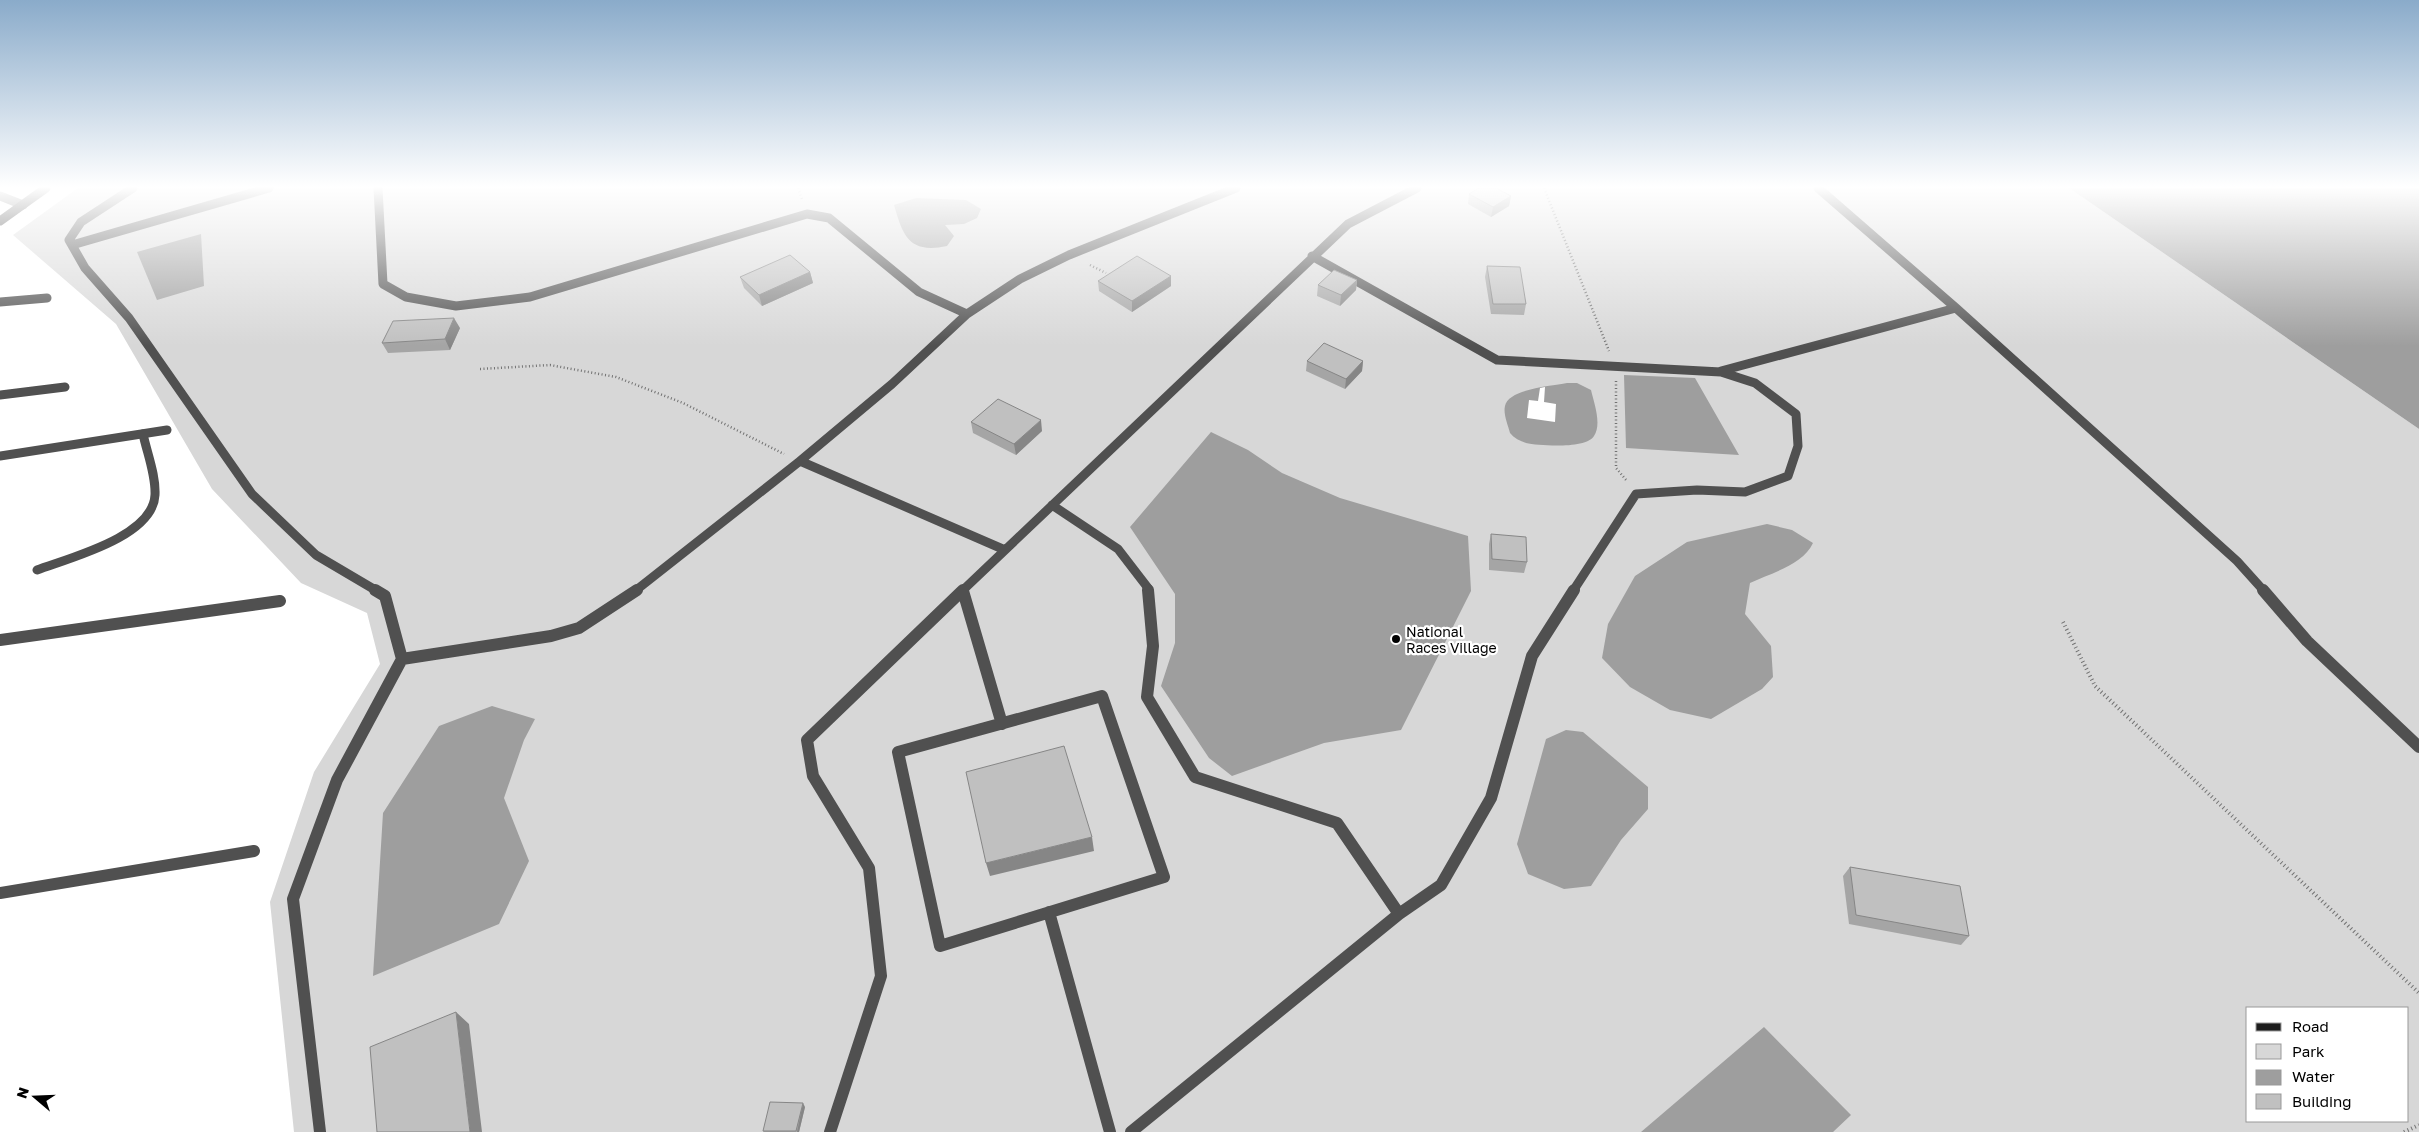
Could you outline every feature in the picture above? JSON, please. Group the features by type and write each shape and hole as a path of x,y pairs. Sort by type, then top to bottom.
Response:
{"street":[{"path":"69,241 85,268 129,318 252,494 316,555 385,596 402,658 337,780 293,899 320,1132"},
{"path":"72,245 86,241"},
{"path":"381,241 383,284 406,297 456,306 530,297 717,241"},
{"path":"857,241 919,292 967,314"},
{"path":"402,658 551,636 579,628 628,597 800,461 892,384 967,314 1020,278 1104,241"},
{"path":"830,1132 881,976 868,868 813,776 807,740 1329,241"},
{"path":"1879,241 2237,561 2307,641 2419,747"},
{"path":"1131,1132 1399,914 1441,885 1490,798 1532,656 1636,494 1696,490 1745,492 1788,476 1798,446 1796,414 1755,383 1720,372 1497,360 1312,256"},
{"path":"0,302 47,298"},
{"path":"1720,372 1956,308"},
{"path":"0,395 65,387"},
{"path":"0,456 166,430"},
{"path":"37,570 128,535 150,513 155,498 143,434"},
{"path":"800,461 1005,550"},
{"path":"1052,506 1118,550 1148,588 1153,646 1147,697 1196,777 1336,823 1367,865 1399,914"},
{"path":"963,591 1002,724"},
{"path":"0,640 280,601"},
{"path":"1102,696 1164,877 1049,912 940,946 898,752 1102,696"},
{"path":"0,893 254,851"},
{"path":"1049,912 1110,1132"}],"path":[{"path":"1565,241 1615,367 1616,468 1636,494"},
{"path":"480,368 550,365 616,377 683,403 800,461"},
{"path":"2063,622 2095,686 2419,992"},
{"path":"2404,1132 2419,1125"}],"green space":[{"name":"National Races Village","path":"20,241 2146,241 2419,429 2419,1132 294,1132 270,902 314,772 380,664 367,613 301,583 212,489 116,324"}],"water":[{"path":"177,241 201,241 204,286 157,300 137,252"},
{"path":"911,241 951,241 947,246 934,248 916,245"},
{"path":"2146,241 2419,241 2419,429"},
{"path":"1624,375 1695,378 1739,455 1626,448"},
{"path":"1577,383 1591,390 1597,413 1597,426 1594,436 1590,440 1573,445 1542,445 1526,443 1510,433 1505,412 1508,400 1531,389"},
{"path":"1211,432 1248,450 1282,473 1340,498 1468,536 1471,591 1401,730 1324,743 1232,776 1209,758 1161,686 1175,643 1175,594 1130,527"},
{"path":"1767,524 1792,530 1813,543 1808,551 1794,563 1750,583 1745,614 1771,646 1773,677 1762,689 1711,719 1670,710 1630,687 1602,658 1608,624 1635,576 1687,542"},
{"path":"492,706 535,719 524,740 504,798 529,861 499,924 373,976 383,813 439,726"},
{"path":"1566,730 1583,732 1648,787 1648,809 1621,840 1591,886 1564,889 1528,874 1517,844 1546,739"},
{"path":"1764,1027 1851,1115 1833,1132 1641,1132"}],"pier":[{"path":"1545,387 1544,402 1556,404 1555,422 1527,418 1529,400 1538,401 1540,388"}],"building":[{"path":"790,255 810,272 759,295 740,277"},
{"path":"1137,256 1171,276 1132,301 1098,281"},
{"path":"1487,266 1520,267 1526,304 1493,304"},
{"path":"1334,270 1357,280 1341,295 1318,285"},
{"path":"454,318 445,339 382,343 393,321"},
{"path":"1324,343 1363,361 1346,379 1307,361"},
{"path":"998,399 1041,420 1014,444 971,422"},
{"path":"1491,534 1526,537 1527,562 1492,559"},
{"path":"1064,746 1092,837 986,863 966,772"},
{"path":"1850,867 1960,886 1969,936 1856,915"},
{"path":"456,1012 470,1132 377,1132 370,1047"},
{"path":"770,1102 803,1103 796,1131 763,1131"}],"place":[{"name":"National Races Village","path":"1396,639"}]}
